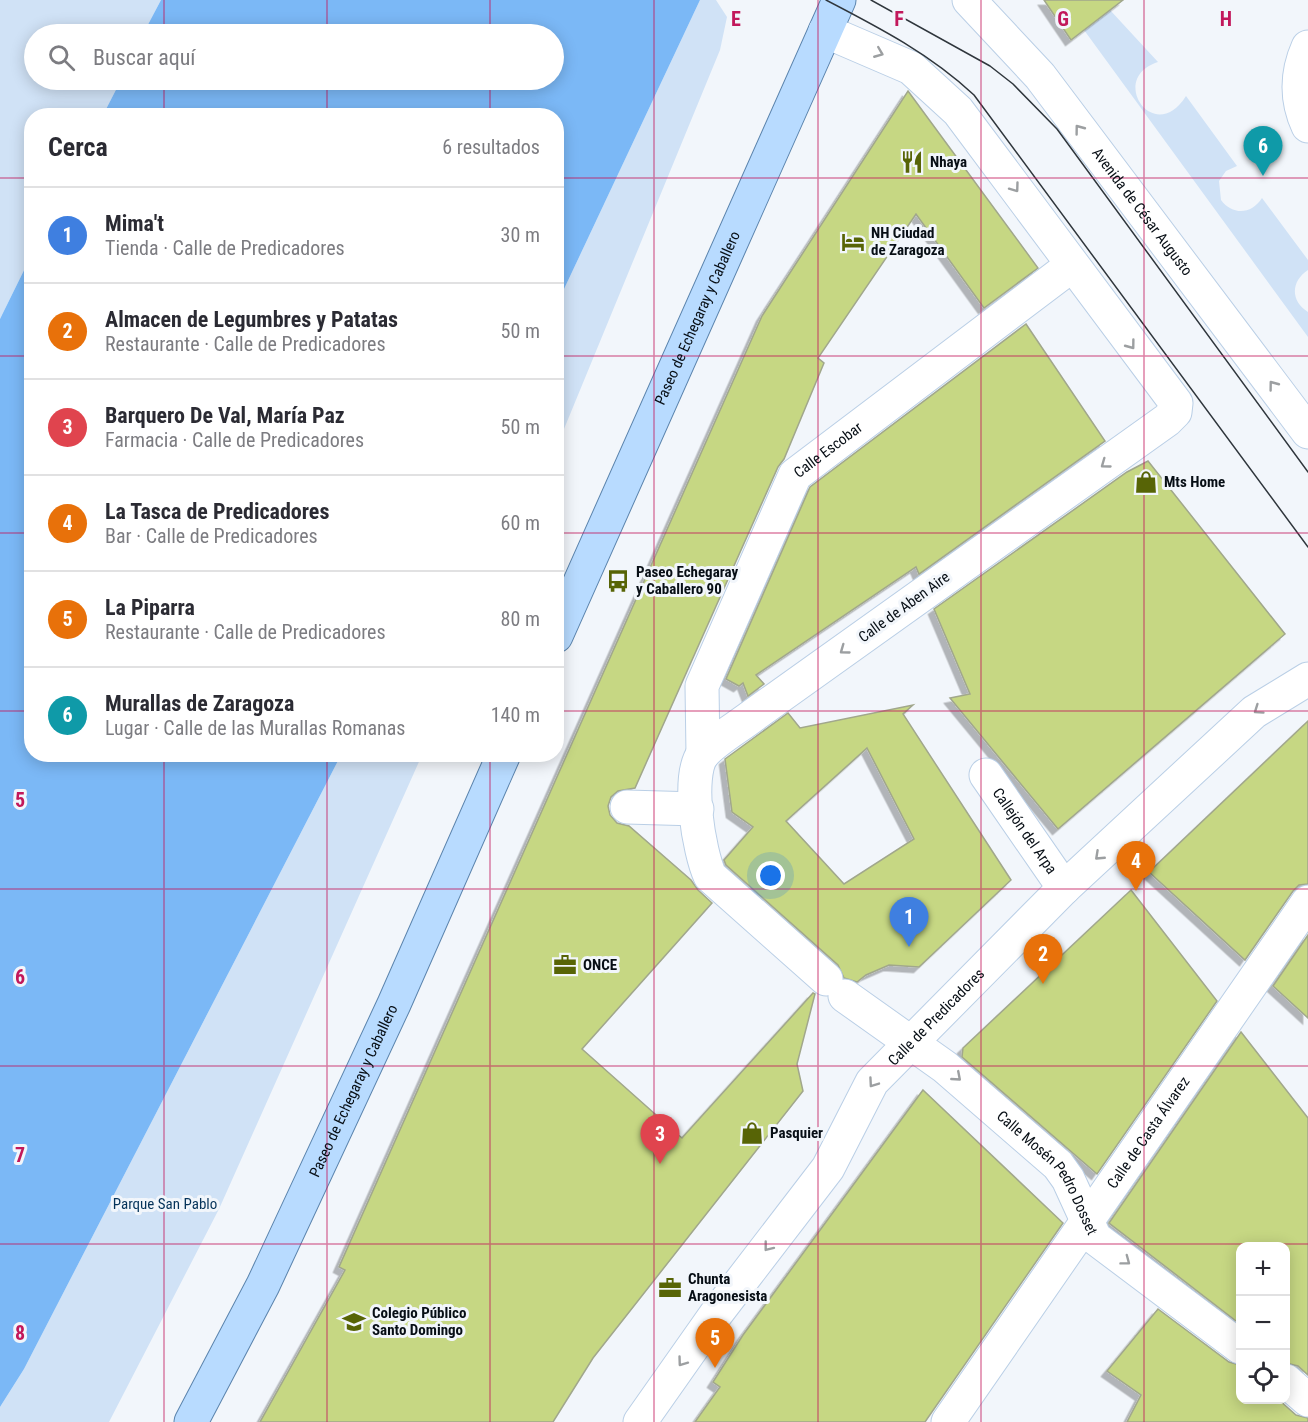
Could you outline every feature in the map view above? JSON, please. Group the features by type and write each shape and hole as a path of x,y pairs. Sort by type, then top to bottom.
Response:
{"main road":[{"name":"Paseo de Echegaray y Caballero","path":"564,618 839,0"},
{"name":"Paseo de Echegaray y Caballero","path":"191,1422 273,1263 433,918 501,762"}],"street":[{"name":"Avenida de César Augusto","path":"969,0 1040,76 1308,432"},
{"path":"825,31 898,60 937,89 958,111 1071,266"},
{"path":"1308,47 1299,75 1298,96 1308,126"},
{"name":"Calle de Aben Aire","path":"704,754 755,714 1164,421 1176,404 1071,266"},
{"name":"Calle Escobar","path":"704,754 702,686 795,475 1071,266"},
{"name":"Calle de Predicadores","path":"640,1422 716,1314 828,1168 872,1082 910,1041 1064,888 1254,712 1308,679"},
{"path":"704,754 697,768 697,809 702,858 710,876 835,987 910,1041"},
{"name":"Callejón del Arpa","path":"986,775 1064,888"},
{"path":"627,807 697,809"},
{"name":"Calle de Casta Álvarez","path":"948,1422 1308,902"},
{"name":"Calle Mosén Pedro Dosset","path":"910,1041 945,1067 1058,1165 1068,1179 1095,1238 1236,1344"},
{"path":"1290,1384 1308,1400"}],"green space":[{"path":"0,0 161,0 148,24 24,24 24,90 116,90 107,108 24,108 24,270 0,319"},
{"path":"700,0 716,0 727,17 720,50 564,429 564,289"},
{"path":"1110,10 1158,62 1143,70 1136,81 1136,93 1141,104 1150,112 1161,114 1174,110 1186,96 1237,166 1226,171 1219,181 1221,200 1231,209 1242,211 1253,207 1262,198 1308,260 1308,270 1298,280 1295,291 1298,302 1308,312 1308,337 1084,30"},
{"name":"Parque San Pablo","path":"337,762 419,762 219,1209 109,1422 0,1422 0,1407 24,1369"}],"water":[{"path":"161,0 700,0 564,289 564,108 107,108 116,90 564,90 564,24 148,24"},
{"path":"24,270 24,762 337,762 24,1369 0,1407 0,319"}],"building":[{"path":"1044,0 1123,0 1071,40"},
{"path":"908,91 1038,268 984,308 916,214 818,358 824,363 784,459 778,467 635,788 618,791 611,797 608,806 610,815 617,823 629,826 691,880 712,903 582,1049 682,1138 813,993 815,994 797,1064 803,1091 593,1358 553,1422 260,1422 345,1270 339,1267 762,316"},
{"path":"1026,324 1105,441 919,574 916,567 756,675 764,684 748,696 743,683 739,686 726,679 810,487"},
{"path":"1148,461 1285,634 1058,829 950,698 970,694 934,609 1127,472"},
{"path":"913,705 903,714 1011,880 919,967 889,965 866,975 857,982 844,978 838,965 726,865 724,860 753,827 732,812 725,759 788,713 800,728","holes":["867,748 914,839 844,884 786,821"]},
{"path":"1308,721 1308,884 1299,885 1293,891 1245,960 1149,872"},
{"path":"1131,890 1217,1001 1097,1174 962,1057 963,1048"},
{"path":"1308,935 1308,1018 1273,986"},
{"path":"1241,1032 1308,1118 1308,1375 1298,1366 1290,1364 1290,1242 1236,1242 1236,1321 1109,1223"},
{"path":"923,1090 1063,1223 925,1422 695,1422 720,1387 713,1382 743,1335"},
{"path":"1158,1309 1229,1362 1236,1364 1236,1404 1284,1404 1296,1415 1308,1418 1308,1422 1127,1422 1141,1395 1107,1371"}],"tram line":[{"path":"826,0 922,54 974,95 1308,547"},
{"path":"871,0 990,66 1013,84 1057,129 1308,472"}],"place":[{"name":"Nhaya","path":"912,162"},
{"name":"Murallas de Zaragoza","path":"1263,176"},
{"name":"NH Ciudad de Zaragoza","path":"853,242"},
{"name":"Mts Home","path":"1146,482"},
{"name":"Paseo Echegaray y Caballero 90","path":"618,581"},
{"name":"La Tasca de Predicadores","path":"1136,891"},
{"name":"Mima't","path":"909,947"},
{"name":"ONCE","path":"565,965"},
{"name":"Almacen de Legumbres y Patatas","path":"1043,984"},
{"name":"Pasquier","path":"752,1133"},
{"name":"Barquero De Val, María Paz","path":"660,1164"},
{"name":"Chunta Aragonesista","path":"670,1288"},
{"name":"Colegio Público Santo Domingo","path":"354,1322"},
{"name":"La Piparra","path":"715,1368"}]}
